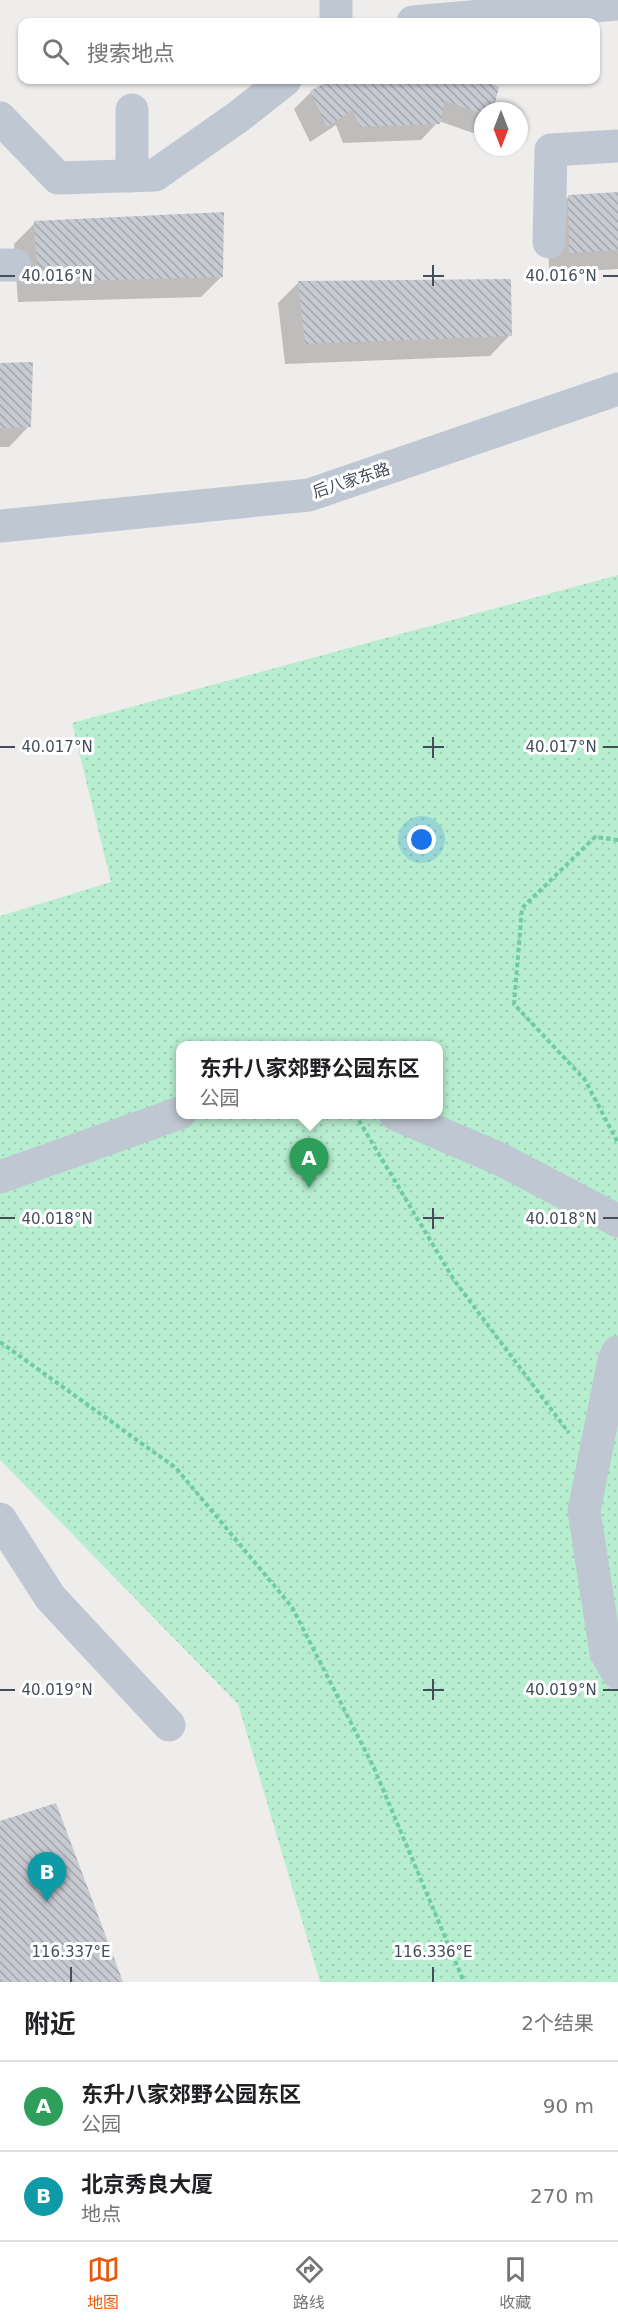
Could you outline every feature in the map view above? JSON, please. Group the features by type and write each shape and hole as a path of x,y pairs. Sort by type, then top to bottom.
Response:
{"street":[{"path":"336,0 336,18"},
{"path":"459,18 618,4"},
{"path":"0,118 58,178 155,175 238,117 280,84"},
{"path":"132,110 132,176"},
{"path":"549,242 551,150 618,146"},
{"name":"后八家东路","path":"0,526 309,495 618,389"},
{"path":"0,1178 176,1114"},
{"path":"407,1119 502,1160 618,1221"},
{"path":"618,1352 614,1360 584,1511 606,1653 618,1673"},
{"path":"0,1519 50,1597 169,1725"}],"path":[{"path":"618,840 595,837 522,908 514,1005 585,1080 618,1143"},
{"path":"358,1119 454,1280 593,1465"},
{"path":"0,1342 176,1468 292,1607 374,1768 464,1982"}],"green space":[{"path":"618,575 618,1982 320,1982 238,1704 0,1460 0,916 111,882 72,723"}],"building":[{"path":"323,84 491,84 499,87 495,102 474,102 474,111 445,101 440,124 360,127 353,110 327,127 310,91"},
{"path":"618,192 618,250 569,253 568,195"},
{"path":"224,212 223,277 38,282 34,221"},
{"path":"511,279 512,336 305,344 298,281"},
{"path":"33,362 31,427 0,428 0,363"},
{"path":"56,1803 123,1982 0,1982 0,1821"}],"place":[{"name":"东升八家郊野公园东区","path":"309,1188"},
{"name":"北京秀良大厦","path":"47,1902"}]}
